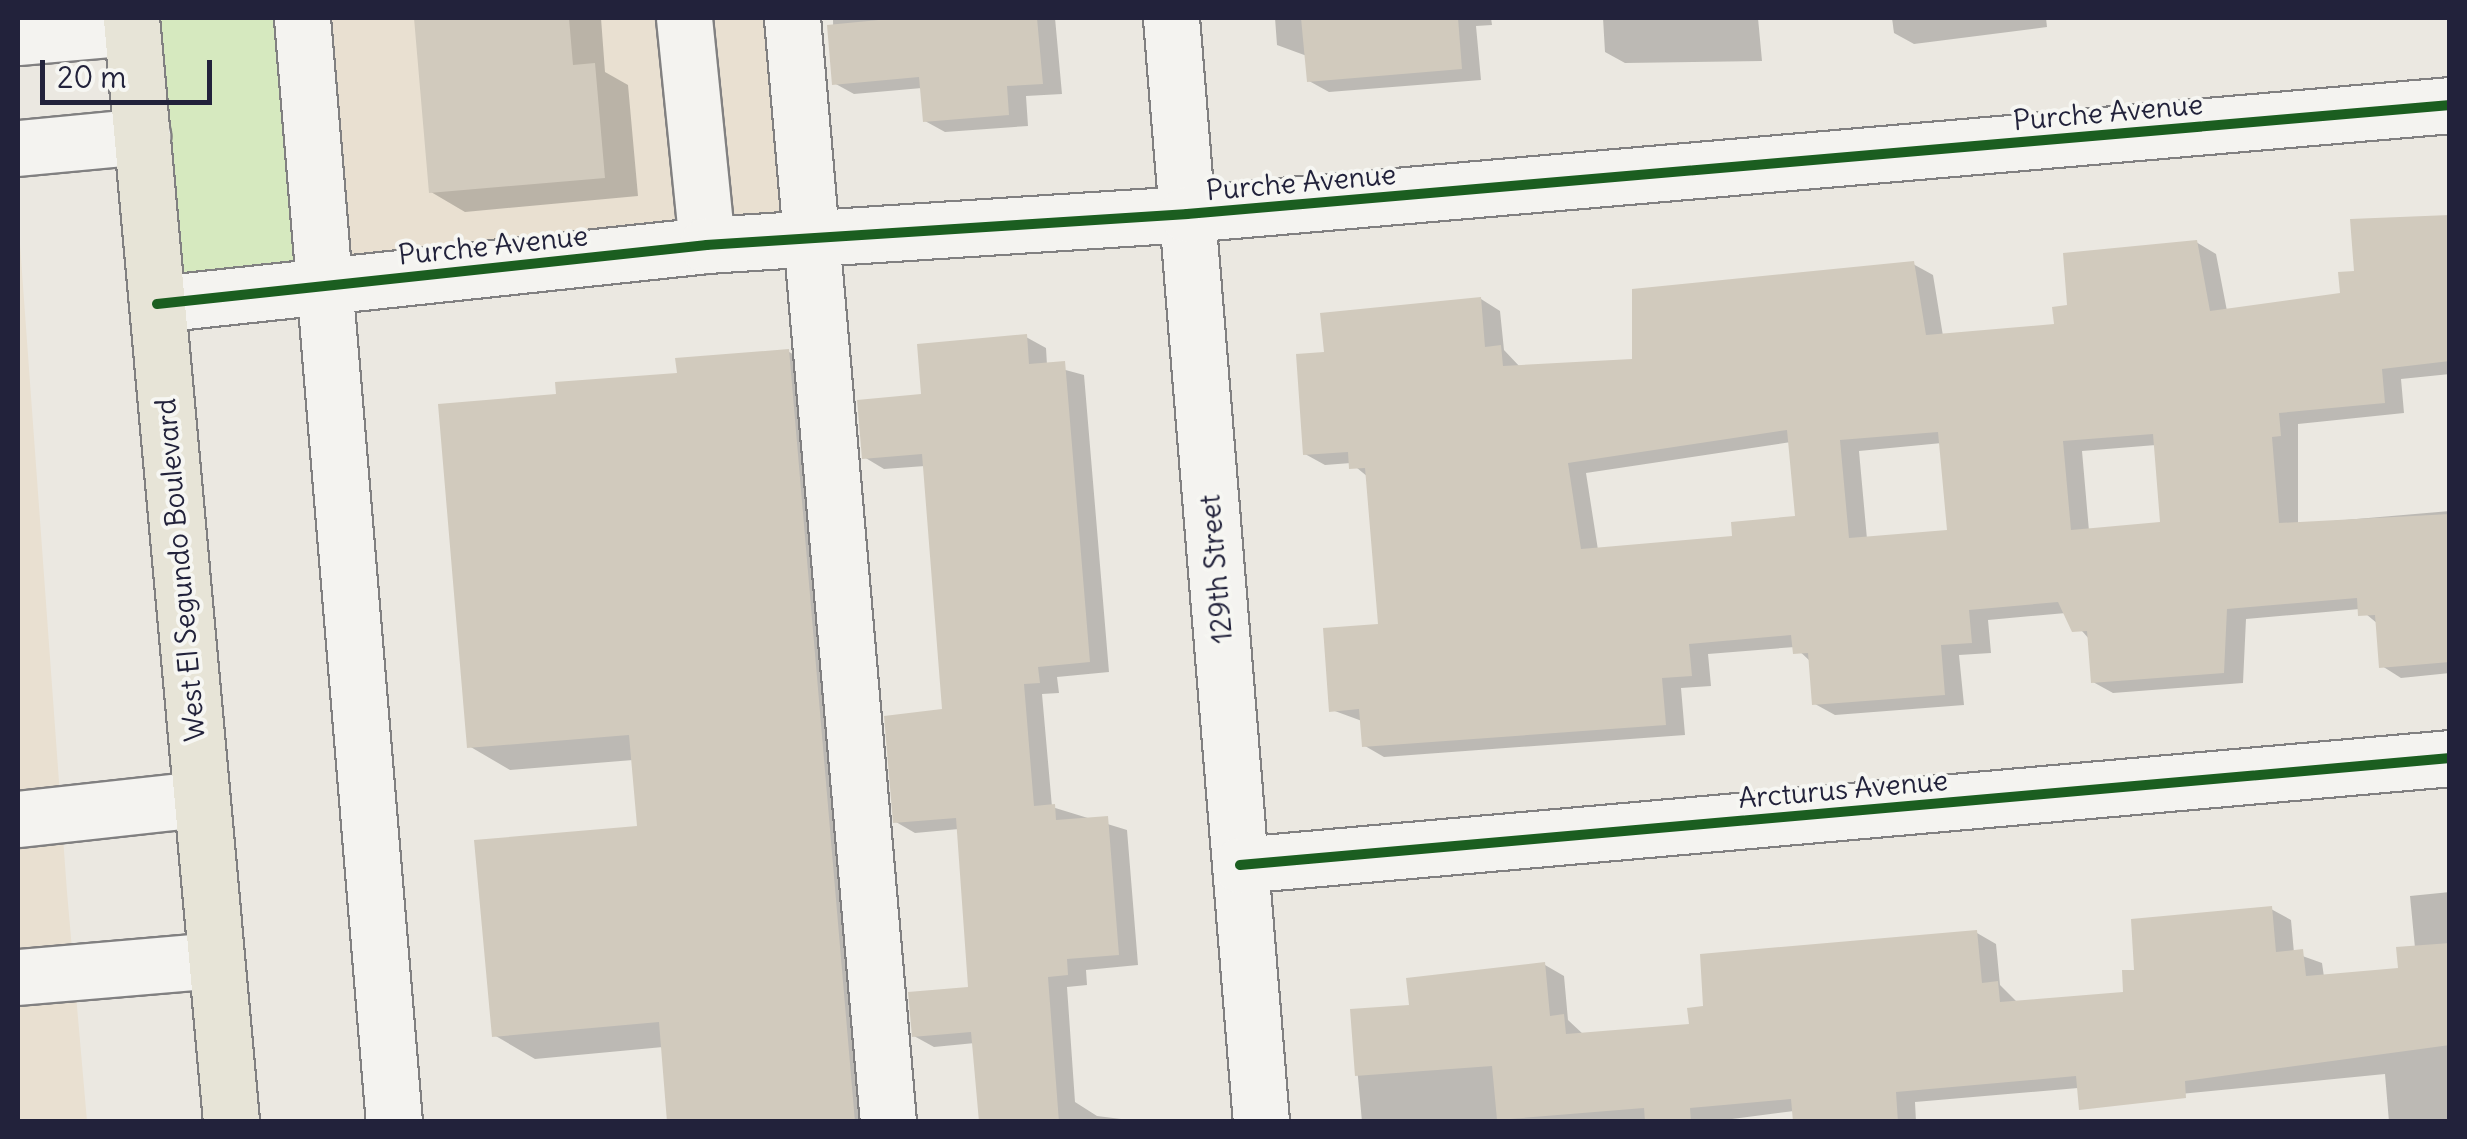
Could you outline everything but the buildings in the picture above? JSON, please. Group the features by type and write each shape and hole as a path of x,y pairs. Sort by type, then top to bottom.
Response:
{"main road":[{"name":"West El Segundo Boulevard","path":"132,22 230,1122"}],"street":[{"path":"302,18 394,1122"},
{"path":"684,18 707,245"},
{"path":"792,18 888,1122"},
{"name":"129th Street","path":"1171,18 1260,1122"},
{"path":"18,36 132,22"},
{"name":"Purche Avenue","path":"157,304 707,245 1187,214 2450,105"},
{"path":"18,148 142,136"},
{"name":"Arcturus Avenue","path":"1240,865 2450,758"},
{"path":"18,820 200,799"},
{"path":"18,977 216,960"}],"shaded area":[{"path":"302,18 792,18 810,240 322,284"},
{"path":"18,217 67,892 87,1121 18,1121"}],"green space":[{"path":"131,18 301,18 301,305 131,305"}],"cycle path":[{"path":"157,304 707,245 1187,214 2450,105"},
{"path":"1240,865 2450,758"}]}
